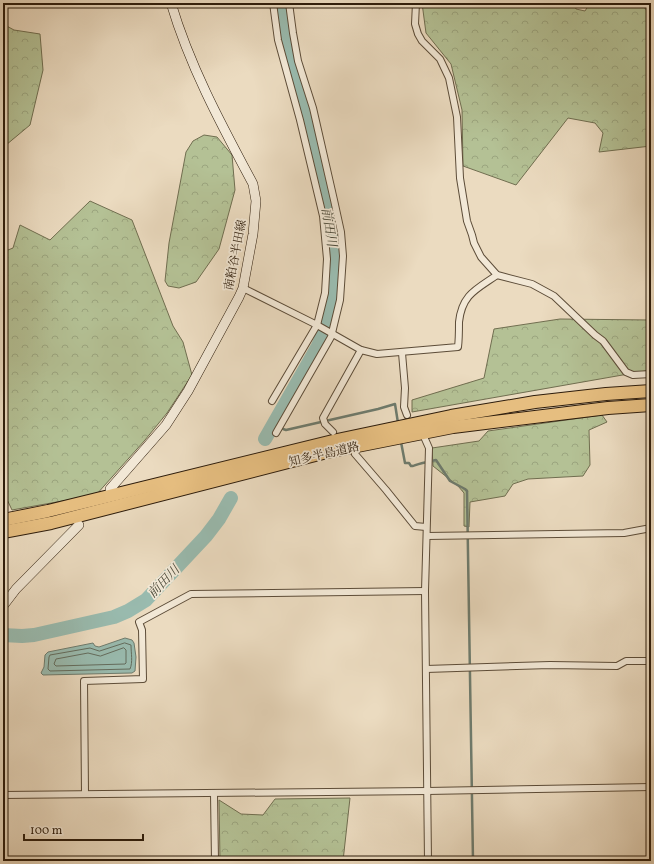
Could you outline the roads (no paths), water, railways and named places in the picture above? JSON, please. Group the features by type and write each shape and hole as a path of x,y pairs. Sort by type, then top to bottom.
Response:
{"highway":[{"name":"知多半島道路","path":"3,520 48,511 337,440 451,416 535,402 606,394 651,391"},
{"name":"知多半島道路","path":"3,532 67,519 233,475 343,449 460,426 608,408 651,405"}],"main road":[{"name":"南粕谷半田線","path":"110,489 166,424 188,391 228,319 243,288 253,234 256,201 253,184 203,86 177,22 171,3"},
{"path":"3,606 16,589 79,525"}],"street":[{"path":"272,401 317,325 322,307 327,259 323,216 278,40 273,3"},
{"path":"276,433 331,337 340,300 343,256 341,232 312,108 298,61 289,3"},
{"path":"416,3 416,24 418,34 422,41 440,59 449,78 456,118 460,178 465,209 472,236 481,257 497,275 511,280 532,284 554,296 603,341 626,372 633,375 651,374"},
{"path":"243,288 317,325 361,350 377,354 402,353 458,347 460,317 466,298 473,291 497,275"},
{"path":"333,432 323,418 361,350"},
{"path":"402,353 405,388 404,407 407,415"},
{"path":"425,439 429,448 425,591 428,861"},
{"path":"354,454 415,526 426,527"},
{"path":"427,536 624,533 651,528"},
{"path":"85,794 84,681 144,679 142,630 139,622 191,594 425,591"},
{"path":"426,669 550,665 617,666 626,661 651,660"},
{"path":"3,795 214,794 651,787"},
{"path":"214,794 215,861"}],"water":[{"path":"125,638 132,640 134,643 136,657 135,671 132,673 43,675 41,673 44,667 45,655 48,652 93,643 95,646 99,647"}],"waterway":[{"name":"前田川","path":"265,439 318,346 326,326 332,301 335,260 331,219 302,101 293,73 281,3"},
{"path":"283,429 286,430 395,404 398,423"},
{"path":"401,442 405,463 409,463 413,466 436,460 450,481 467,491 473,861"},
{"name":"前田川","path":"3,635 34,635 114,617 128,611 146,600 206,536 219,519 231,498"}]}
